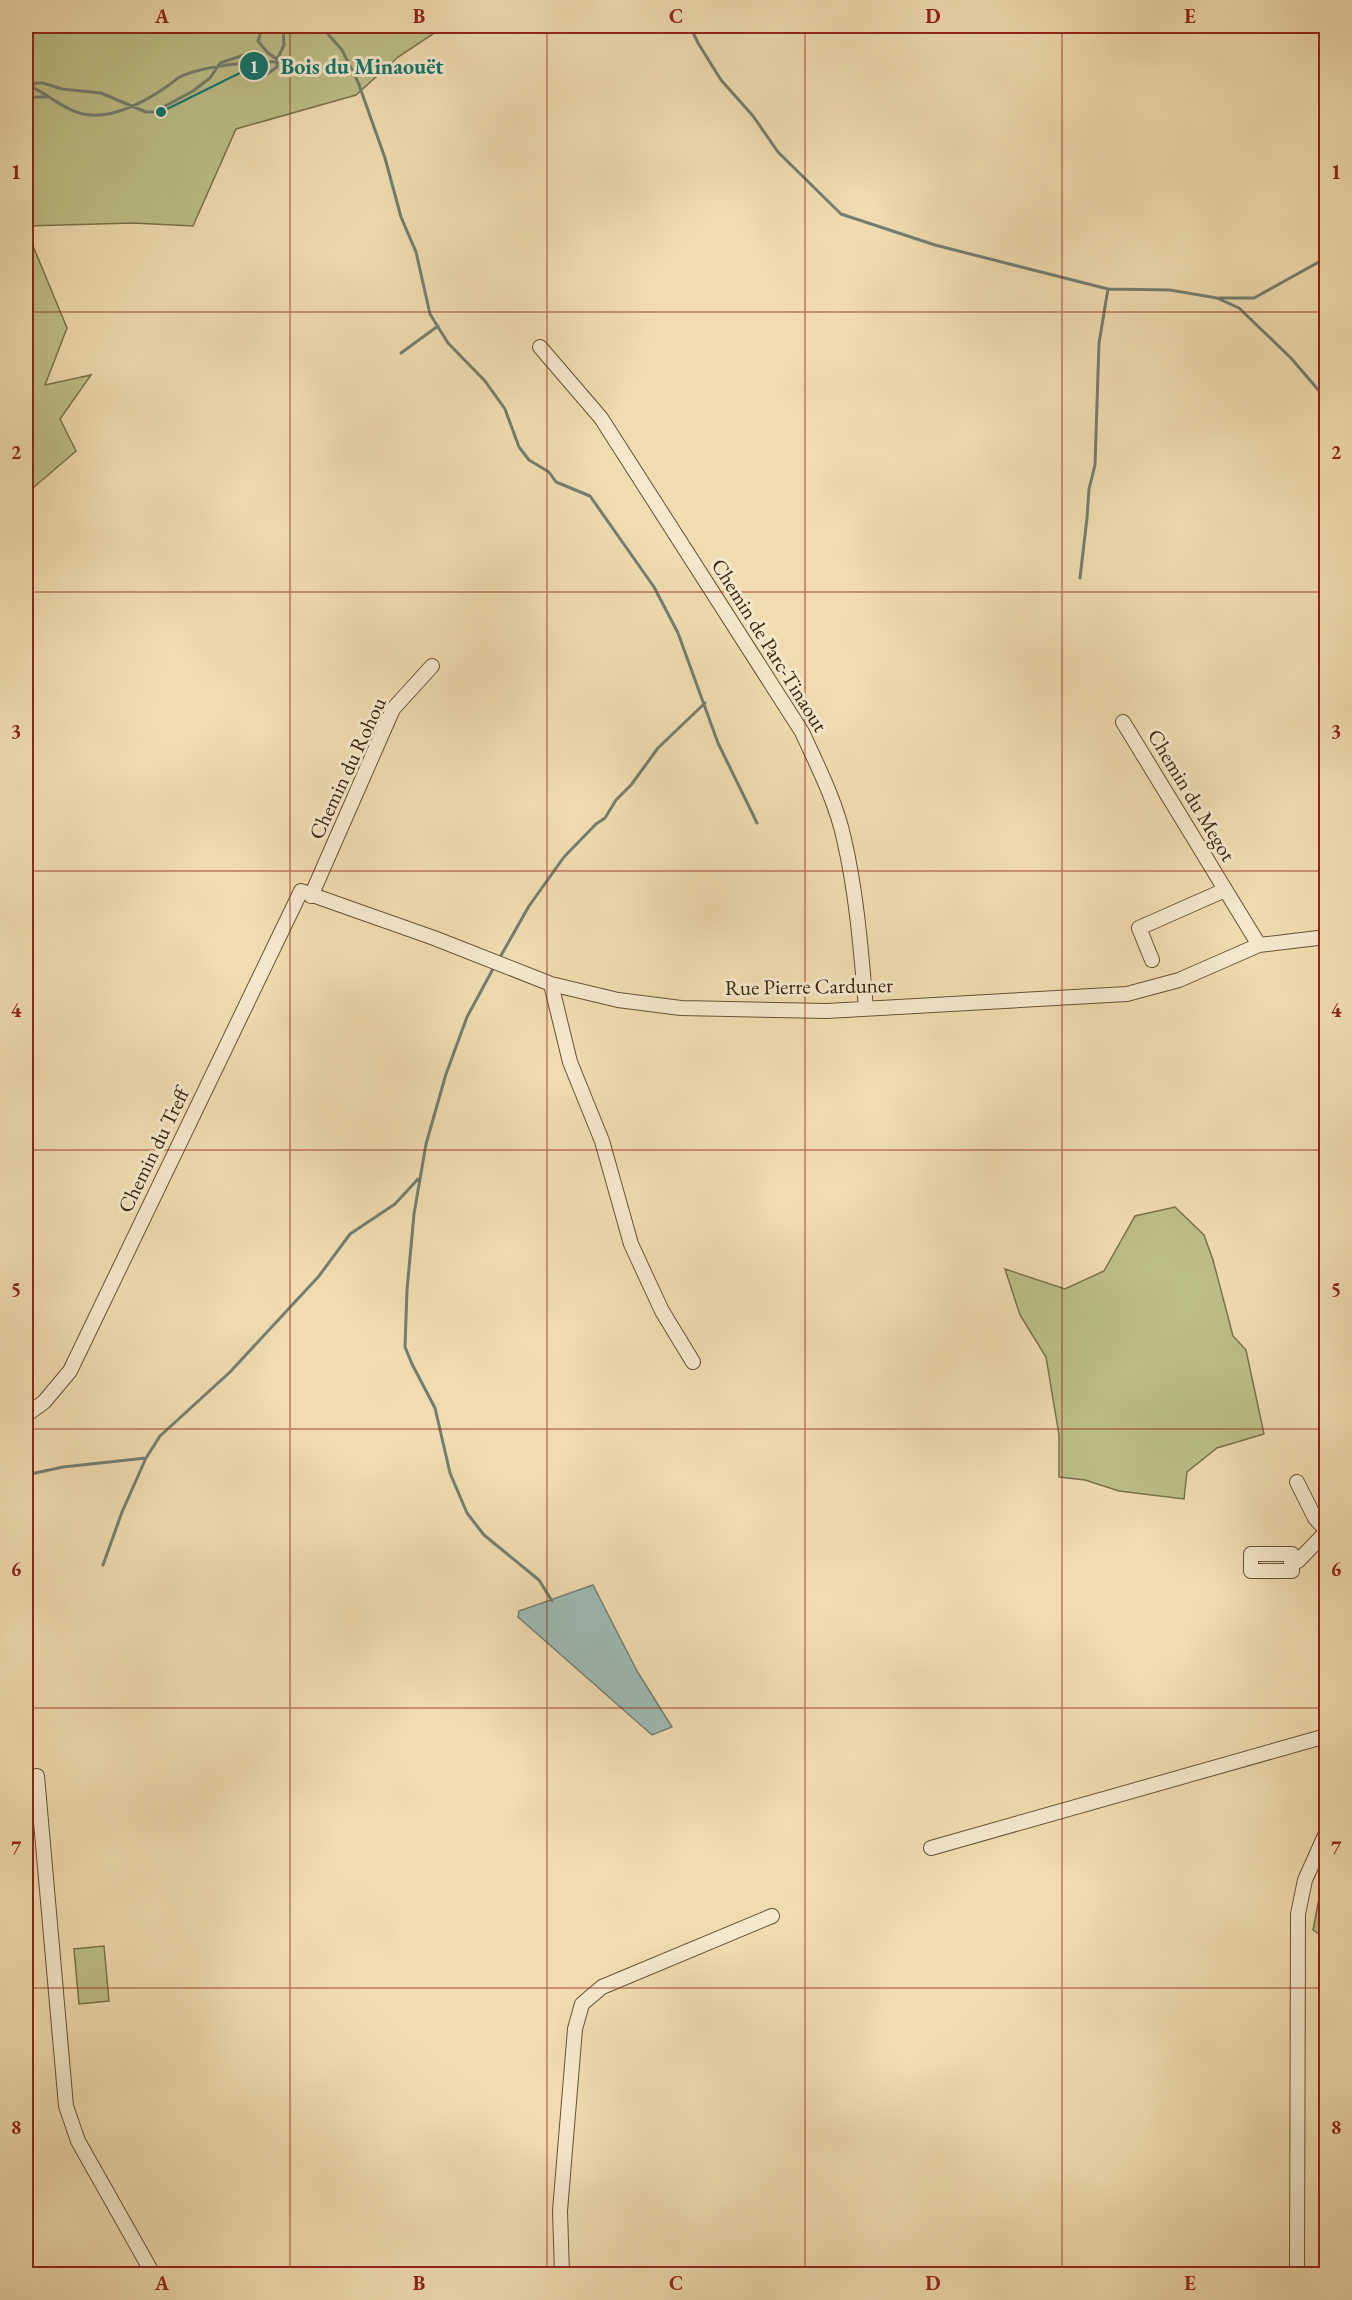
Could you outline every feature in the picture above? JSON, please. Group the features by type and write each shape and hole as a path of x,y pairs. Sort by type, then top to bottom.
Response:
{"street":[{"name":"Chemin de Parc-Tinaout","path":"540,347 601,418 802,732 827,786 844,838 858,919 866,1008"},
{"name":"Chemin du Rohou","path":"306,894 393,709 432,666"},
{"name":"Chemin du Megot","path":"1123,722 1258,945"},
{"name":"Chemin du Megot","path":"1152,960 1139,927 1225,890"},
{"name":"Rue Pierre Carduner","path":"306,894 434,938 551,984 618,1000 681,1008 827,1011 1127,994 1179,980 1258,945 1326,937"},
{"name":"Chemin du Treff","path":"26,1414 44,1402 70,1371 306,894"},
{"path":"551,984 570,1062 602,1142 632,1244 662,1311 693,1362"},
{"path":"1292,1562 1298,1561 1326,1531 1315,1518 1297,1482"},
{"path":"931,1848 1326,1736"},
{"path":"37,1776 66,2106 78,2141 153,2274"},
{"path":"1297,2274 1298,1914 1305,1880 1326,1833"},
{"path":"562,2274 560,2211 575,2029 582,2004 602,1988 772,1916"}],"green space":[{"path":"26,26 445,26 398,57 356,95 236,129 193,226 133,223 26,226"},
{"path":"26,229 67,328 45,385 91,375 60,419 76,451 34,487 26,485"},
{"path":"1175,1207 1204,1235 1233,1336 1246,1350 1264,1434 1217,1448 1187,1472 1184,1499 1119,1491 1085,1480 1059,1477 1059,1435 1046,1357 1020,1315 1005,1269 1065,1289 1104,1271 1135,1216"},
{"path":"1326,1862 1326,1939 1313,1930"},
{"path":"104,1946 109,2001 79,2004 74,1949"}],"water":[{"path":"593,1585 637,1671 672,1727 652,1735 518,1617 519,1611"}],"waterway":[{"path":"26,90 36,83 43,83 62,89 101,93 146,112 154,112 193,91 210,78 220,63 247,54 255,68 267,74 277,67 277,59 268,53 258,41 261,32 268,26"},
{"path":"26,85 75,112 94,115 117,112 139,103 189,73 227,65 276,62 284,45 283,26 286,26"},
{"path":"321,26 342,50 358,82 385,158 401,217 416,252 430,314 448,343 485,381 505,409 519,447 529,460 549,472 556,482 590,496 654,587 678,633 718,743 757,823"},
{"path":"690,26 721,80 753,116 778,152 841,214 935,245 1108,289 1170,290 1217,298 1239,308 1291,358 1326,399"},
{"path":"26,97 46,97"},
{"path":"1219,298 1254,298 1326,258"},
{"path":"1080,578 1089,489 1095,465 1099,343 1108,289"},
{"path":"401,353 438,326"},
{"path":"499,959 529,906 564,857 596,824 605,818 616,800 631,785 658,748 705,703"},
{"path":"494,967 467,1017 446,1074 426,1144 414,1214 407,1290 405,1347 435,1408 450,1473 467,1513 484,1535 539,1580 552,1601"},
{"path":"103,1565 122,1512 146,1458 160,1436 230,1372 319,1276 350,1234 395,1204 418,1179"},
{"path":"26,1475 63,1467 146,1458"}],"place":[{"name":"Bois du Minaouët","path":"161,112"}]}
